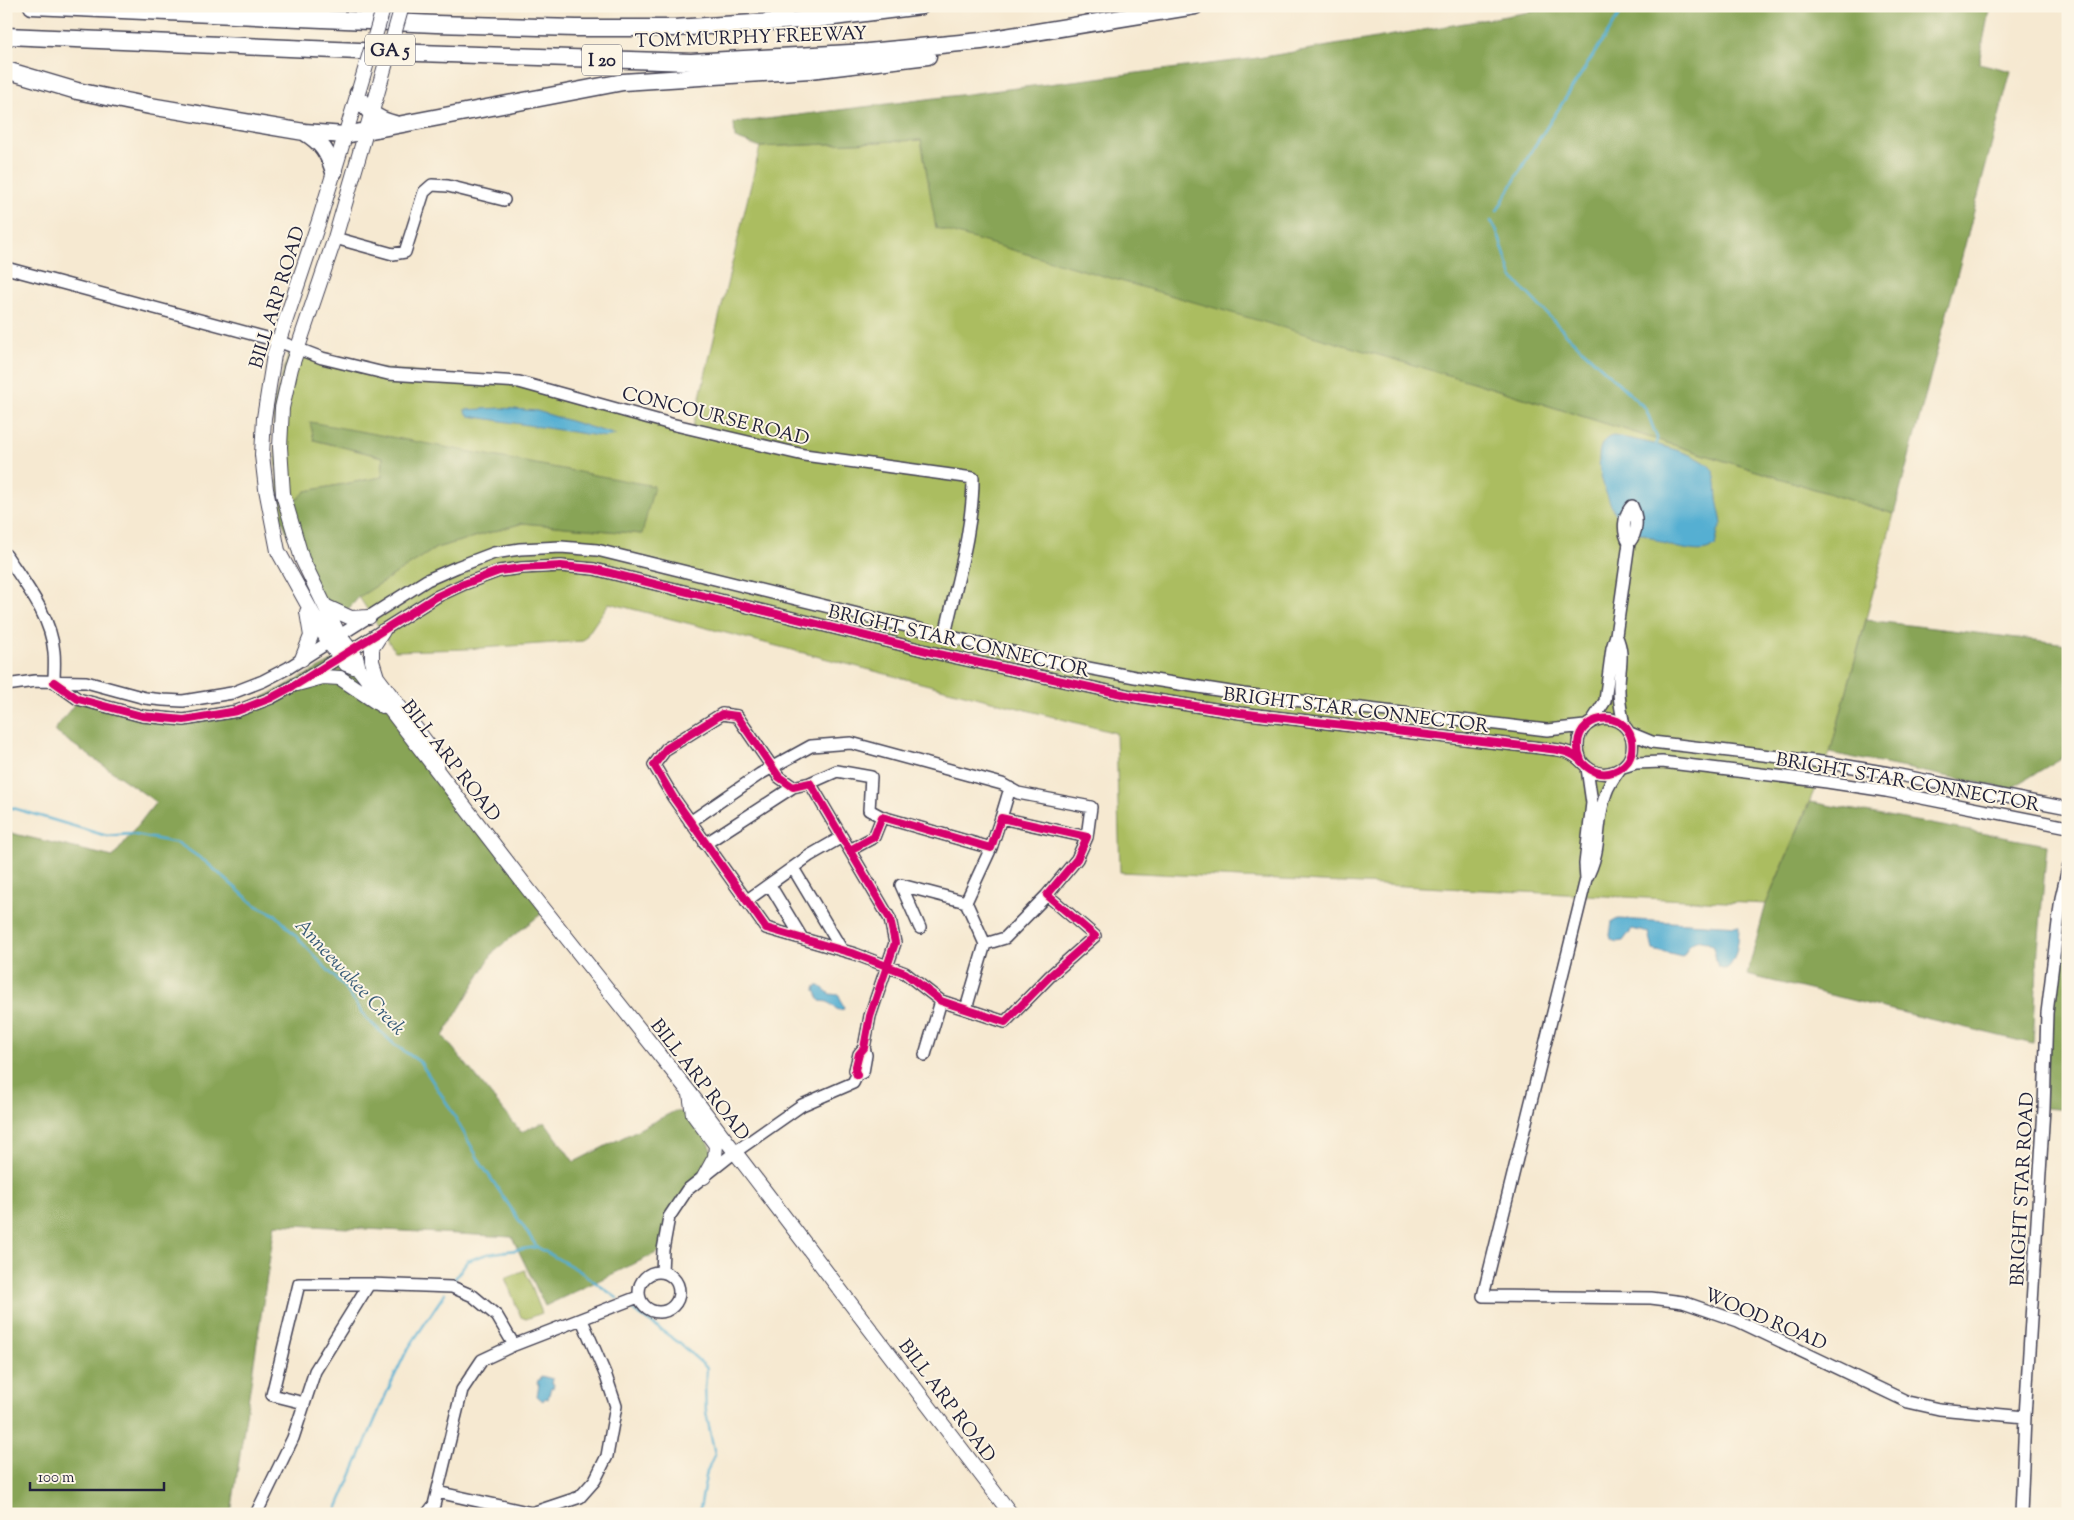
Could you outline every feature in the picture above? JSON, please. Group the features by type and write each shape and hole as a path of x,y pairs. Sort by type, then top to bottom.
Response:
{"highway":[{"name":"TOM MURPHY FREEWAY","path":"32,6 436,24 576,28 674,28 817,19 922,6"},
{"name":"TOM MURPHY FREEWAY","path":"6,36 690,62 868,52 981,41 1195,6"},
{"path":"6,70 60,86 130,102 304,132 345,135 623,82 775,73 906,60 944,53 981,41"},
{"path":"358,93 361,101 371,113 382,120 396,124"},
{"path":"304,132 321,143 326,150 334,172"}],"main road":[{"name":"BILL ARP ROAD","path":"384,6 319,221 274,355 264,418 262,455 266,489 278,551 303,596 346,653 346,664 359,669 528,889 690,1093 1012,1514"},
{"name":"BILL ARP ROAD","path":"334,639 325,606 302,559 283,494 280,447 282,408 297,347 335,238 402,6"},
{"path":"302,659 311,636 303,596"},
{"path":"325,606 350,618 369,617"},
{"path":"383,631 372,648 372,661 377,677 439,759 435,768"},
{"path":"298,684 323,677 340,678 391,712"},
{"path":"690,1093 693,1114 716,1145 715,1157 704,1177"}],"street":[{"path":"335,238 392,254 405,252 424,192 432,185 448,186 504,200"},
{"path":"6,268 297,347"},
{"name":"CONCOURSE ROAD","path":"297,347 322,358 388,374 518,382 671,424 804,455 973,478 973,496 968,533 945,635"},
{"path":"1586,880 1585,864 1592,803 1584,764 1577,752 1577,742 1605,701 1629,543 1635,536 1636,516 1632,500"},
{"name":"BRIGHT STAR CONNECTOR","path":"6,685 34,681 86,682 145,698 183,701 232,693 263,681 302,659 427,580 494,553 561,547 597,550 1041,659 1190,687 1547,730 1560,730 1588,724"},
{"path":"6,556 32,594 46,622 54,650 54,682"},
{"name":"BRIGHT STAR CONNECTOR","path":"54,682 78,699 142,716 184,720 237,711 271,698 298,684 436,597 464,584 499,572 561,566 594,569 948,656 1131,696 1240,712 1546,748 1572,754 1584,764"},
{"path":"1586,880 1594,864 1606,791 1621,768 1629,760 1632,751 1632,742 1619,702 1622,648 1616,635"},
{"path":"793,787 779,778 737,716 722,714 666,749 654,764 673,797 705,844 766,928 842,950 905,972 942,1001 1005,1022 1050,976 1095,936 1047,895"},
{"path":"1588,724 1609,718 1627,730"},
{"name":"BRIGHT STAR CONNECTOR","path":"1627,730 1652,742 1830,763 1889,772 2068,808"},
{"path":"690,822 772,768 811,746 851,743 1002,784 1018,793 1091,807 1087,837 1077,859 1047,895 1005,938 985,944"},
{"name":"BRIGHT STAR CONNECTOR","path":"1621,768 1636,763 1662,762 1827,782 1886,791 2068,827"},
{"path":"1584,764 1596,772 1605,774 1621,768"},
{"path":"705,844 793,787 810,783 836,771 871,777 869,810 882,817 991,848"},
{"path":"662,1272 669,1217 687,1190 735,1152 802,1105 853,1084 857,1075 855,1070 858,1054 864,1048 870,1016 895,943 890,918 810,783"},
{"path":"966,1009 985,944 966,902 991,848 1010,788"},
{"path":"850,850 874,837 882,817"},
{"path":"1001,818 1087,837"},
{"path":"746,901 842,837"},
{"path":"793,868 842,950"},
{"name":"BRIGHT STAR ROAD","path":"2021,1514 2038,1207 2046,1013 2061,898 2068,868"},
{"name":"WOOD ROAD","path":"1586,880 1483,1296 1643,1297 1683,1302 1738,1321 1908,1402 1939,1408 2025,1417"},
{"path":"770,885 802,938"},
{"path":"920,928 901,885 966,902"},
{"path":"925,1055 942,1001"},
{"path":"662,1272 667,1273 676,1281 678,1294 677,1303 670,1309 662,1312 652,1310 642,1304 638,1297 642,1280 650,1274 662,1272"},
{"path":"304,1403 272,1395 299,1284 452,1287 473,1296 497,1316 514,1345"},
{"path":"256,1514 293,1438 315,1371 369,1284"},
{"path":"427,1514 434,1505 462,1390 482,1360 514,1345 638,1297"},
{"path":"437,1492 532,1513 580,1497 595,1480 607,1456 616,1406 606,1376 582,1320"}],"green space":[{"path":"1565,6 1990,6 1979,63 2011,71 1894,514 1476,383 936,228 921,140 760,147 735,138 734,123 1258,58"},
{"path":"921,140 1476,383 1894,514 1830,753 1766,904 1120,872 1116,733 609,603 583,641 467,649 395,651 359,597 436,548 523,523 641,534 311,422 314,440 383,457 382,477 306,491 280,516 273,406 290,350 360,367 519,382 692,430 760,147"},
{"path":"310,422 654,486 642,534 523,523 436,548 359,597 329,631 280,516 306,491 382,477 383,457 314,440"},
{"path":"1866,620 2068,644 2068,754 2010,789 1830,753"},
{"path":"340,657 359,669 545,911 494,951 443,1036 521,1132 545,1122 574,1162 675,1111 693,1114 715,1157 669,1217 663,1250 545,1306 512,1237 275,1224 231,1514 135,1514 113,1508 112,1514 6,1514 6,832 113,857 156,802 54,731 78,699 162,719 237,711"},
{"path":"1810,802 2047,845 2038,949 2033,1044 1747,975 1766,904"},
{"path":"2068,869 2068,1110 2044,1108 2054,957"},
{"path":"525,1270 542,1313 526,1319 521,1317 505,1278"}],"water":[{"path":"502,408 537,411 616,435 605,437 469,416 464,410"},
{"path":"1613,436 1683,452 1707,464 1715,477 1717,501 1722,524 1718,531 1715,546 1697,551 1670,546 1626,525 1612,507 1600,471 1600,448 1605,440"},
{"path":"1618,919 1739,926 1735,956 1730,966 1726,969 1718,967 1713,948 1702,941 1693,942 1682,957 1653,950 1649,933 1632,929 1623,941 1616,942 1611,939 1610,935 1612,922"},
{"path":"816,986 820,986 830,994 839,995 844,1009 838,1010 828,1002 820,1001 815,990"},
{"path":"541,1376 553,1379 552,1383 554,1384 553,1388 551,1387 548,1399 545,1398 543,1401 537,1396 539,1384 537,1384"}],"waterway":[{"path":"1497,211 1532,150 1625,6"},
{"path":"1491,221 1497,231 1512,277 1568,336 1646,409 1657,438 1656,446"},
{"name":"Anneewakee Creek","path":"6,806 107,836 130,834 178,843 206,862 255,905 276,915 344,987 367,1019 395,1045 420,1062 448,1105 482,1165 537,1247 578,1270 617,1298"},
{"path":"454,1280 467,1261 487,1254 537,1247"},
{"path":"335,1514 406,1352 445,1293"},
{"path":"630,1308 678,1342 707,1368 705,1387 706,1412 715,1455 707,1471 699,1514"}],"cycle path":[{"path":"54,682 78,699 142,716 184,720 237,711 271,698 297,684 436,597 464,584 499,571 561,566 594,569 939,654 1131,696 1240,713 1558,750 1571,754 1597,773 1614,772 1628,761 1631,754 1632,740 1626,728 1617,721 1607,719 1596,720 1587,725 1580,734 1578,746 1581,760"},
{"path":"850,850 874,837 882,817 991,848 1001,818 1087,837 1077,859 1047,895 1095,936 1050,976 1005,1022 941,1001 905,973 855,954 766,928 673,797 654,765 666,749 722,714 737,716 779,777 793,787 810,783 890,919 895,943 870,1016 864,1048 859,1054 855,1070 857,1075"}]}
